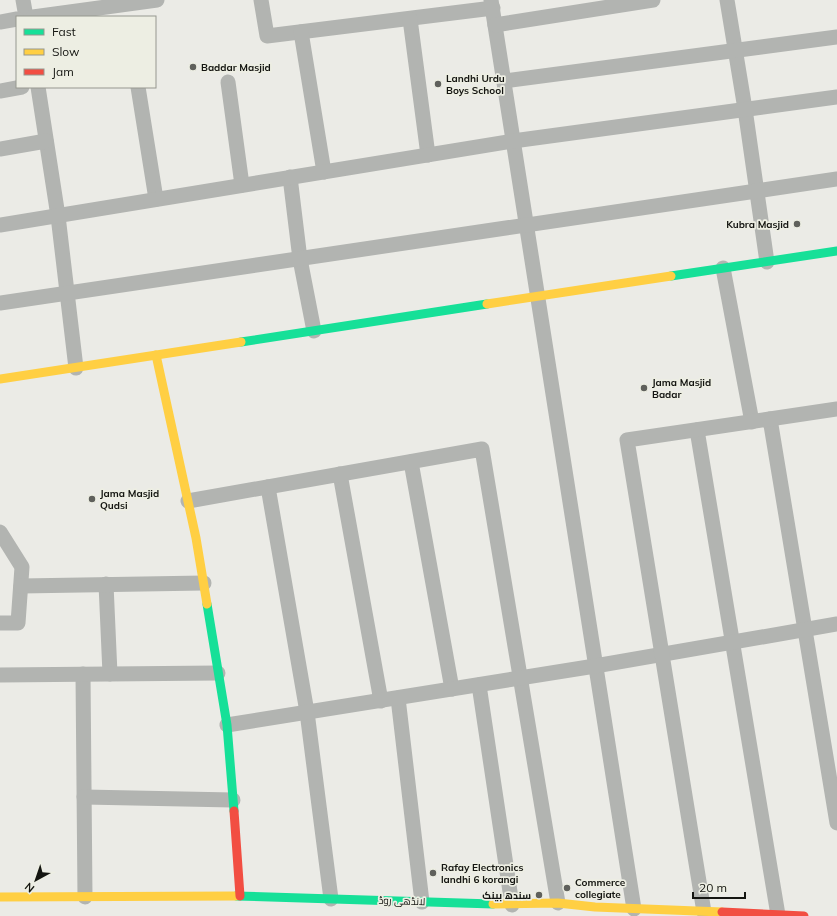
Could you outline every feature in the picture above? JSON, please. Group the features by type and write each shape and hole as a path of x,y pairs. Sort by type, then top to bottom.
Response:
{"street":[{"path":"24,0 26,16"},
{"path":"40,16 157,0"},
{"path":"261,0 267,36 410,18 492,4 634,909"},
{"path":"495,24 653,0"},
{"path":"727,0 734,50 745,109 767,262"},
{"path":"410,18 428,155"},
{"path":"0,22 16,19"},
{"path":"302,32 324,172"},
{"path":"504,81 837,36"},
{"path":"228,82 242,185"},
{"path":"0,91 16,88"},
{"path":"38,88 58,216 76,368"},
{"path":"138,88 156,199"},
{"path":"0,225 513,141 837,97"},
{"path":"0,149 46,141"},
{"path":"290,177 300,259 314,331"},
{"path":"0,303 837,179"},
{"path":"0,379 837,251"},
{"path":"724,268 752,422"},
{"path":"156,355 188,501 204,583 218,673 226,725 240,896"},
{"path":"704,912 627,440 837,409"},
{"path":"770,419 837,823"},
{"path":"697,430 778,915"},
{"path":"188,501 482,449 558,903"},
{"path":"411,462 452,689"},
{"path":"340,474 381,701"},
{"path":"268,487 307,712 331,899"},
{"path":"0,532 22,567 18,623 0,623"},
{"path":"21,586 204,583"},
{"path":"106,584 110,674"},
{"path":"226,725 595,666 837,624"},
{"path":"0,675 218,673"},
{"path":"83,674 85,897"},
{"path":"478,685 512,905"},
{"path":"398,698 422,902"},
{"path":"84,797 233,800"},
{"name":"لانڈھی روڈ","path":"0,897 240,896 512,905 558,903 634,909 804,916"}],"traffic: fast":[{"path":"671,276 837,251"},
{"path":"241,342 487,304"},
{"path":"207,604 227,725 234,811"},
{"path":"236,896 493,904"}],"traffic: slow":[{"path":"487,304 671,276"},
{"path":"0,379 241,342"},
{"path":"156,355 196,538 207,604"},
{"path":"0,897 236,896"},
{"path":"493,904 558,903 595,907 722,912"}],"traffic: jam":[{"path":"234,811 240,896"},
{"path":"722,912 804,916"}],"place":[{"name":"Baddar Masjid","path":"193,67"},
{"name":"Landhi Urdu Boys School","path":"438,84"},
{"name":"Kubra Masjid","path":"797,224"},
{"name":"Jama Masjid Badar","path":"644,388"},
{"name":"Jama Masjid Qudsi","path":"92,499"},
{"name":"Rafay Electronics landhi 6 korangi","path":"433,873"},
{"name":"Commerce collegiate","path":"567,888"},
{"name":"سندھ بینک","path":"539,895"}]}
